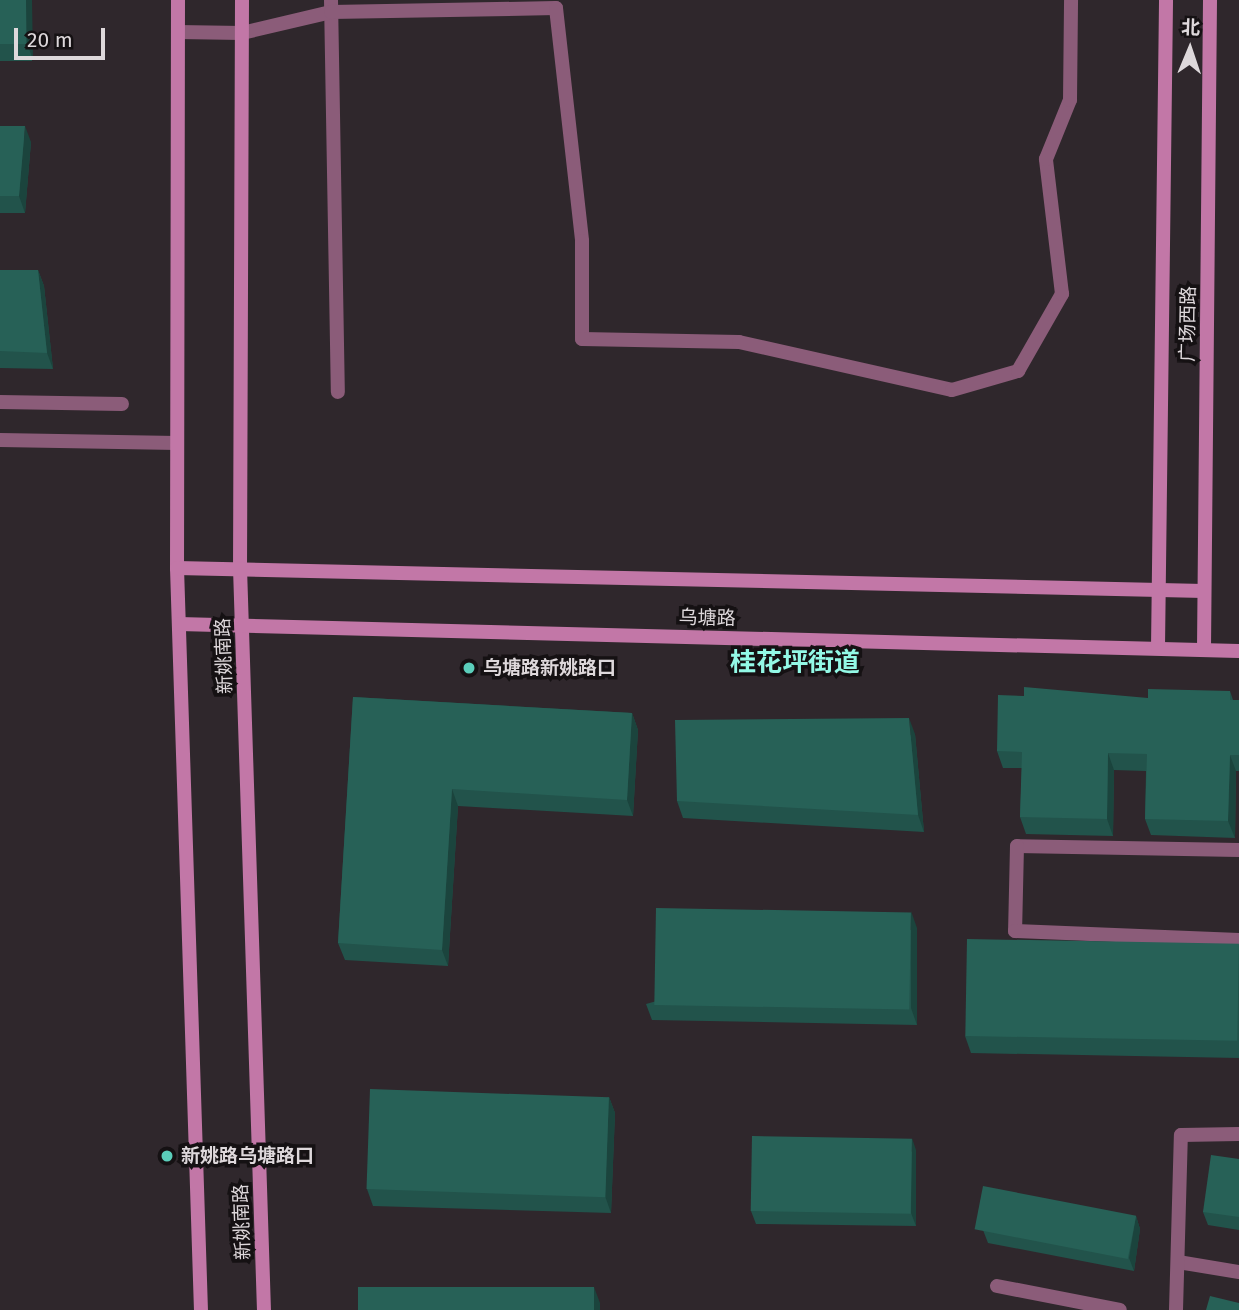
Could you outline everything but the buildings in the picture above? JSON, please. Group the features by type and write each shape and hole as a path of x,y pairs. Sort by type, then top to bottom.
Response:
{"street":[{"path":"178,0 177,568 201,1310"},
{"name":"新姚南路","path":"242,0 240,568 264,1310"},
{"path":"178,32 242,33 331,6 556,8 582,241 582,338 739,342 951,390 1018,371 1062,294 1046,159 1070,100 1072,0"},
{"name":"广场西路","path":"1158,648 1166,0"},
{"name":"广场西路","path":"1205,649 1210,0"},
{"path":"331,6 338,392"},
{"path":"0,402 122,404"},
{"path":"0,440 177,443"},
{"name":"乌塘路","path":"177,568 1204,591"},
{"name":"乌塘路","path":"179,625 1237,650"},
{"path":"1239,850 1017,846 1015,931 1239,940"},
{"path":"1176,1310 1181,1135 1239,1134"},
{"path":"1178,1262 1239,1272"},
{"path":"997,1286 1120,1310"}],"place":[{"name":"乌塘路新姚路口","path":"469,668"},
{"name":"新姚路乌塘路口","path":"167,1156"}],"district":[{"name":"桂花坪街道","path":"795,663"}]}
